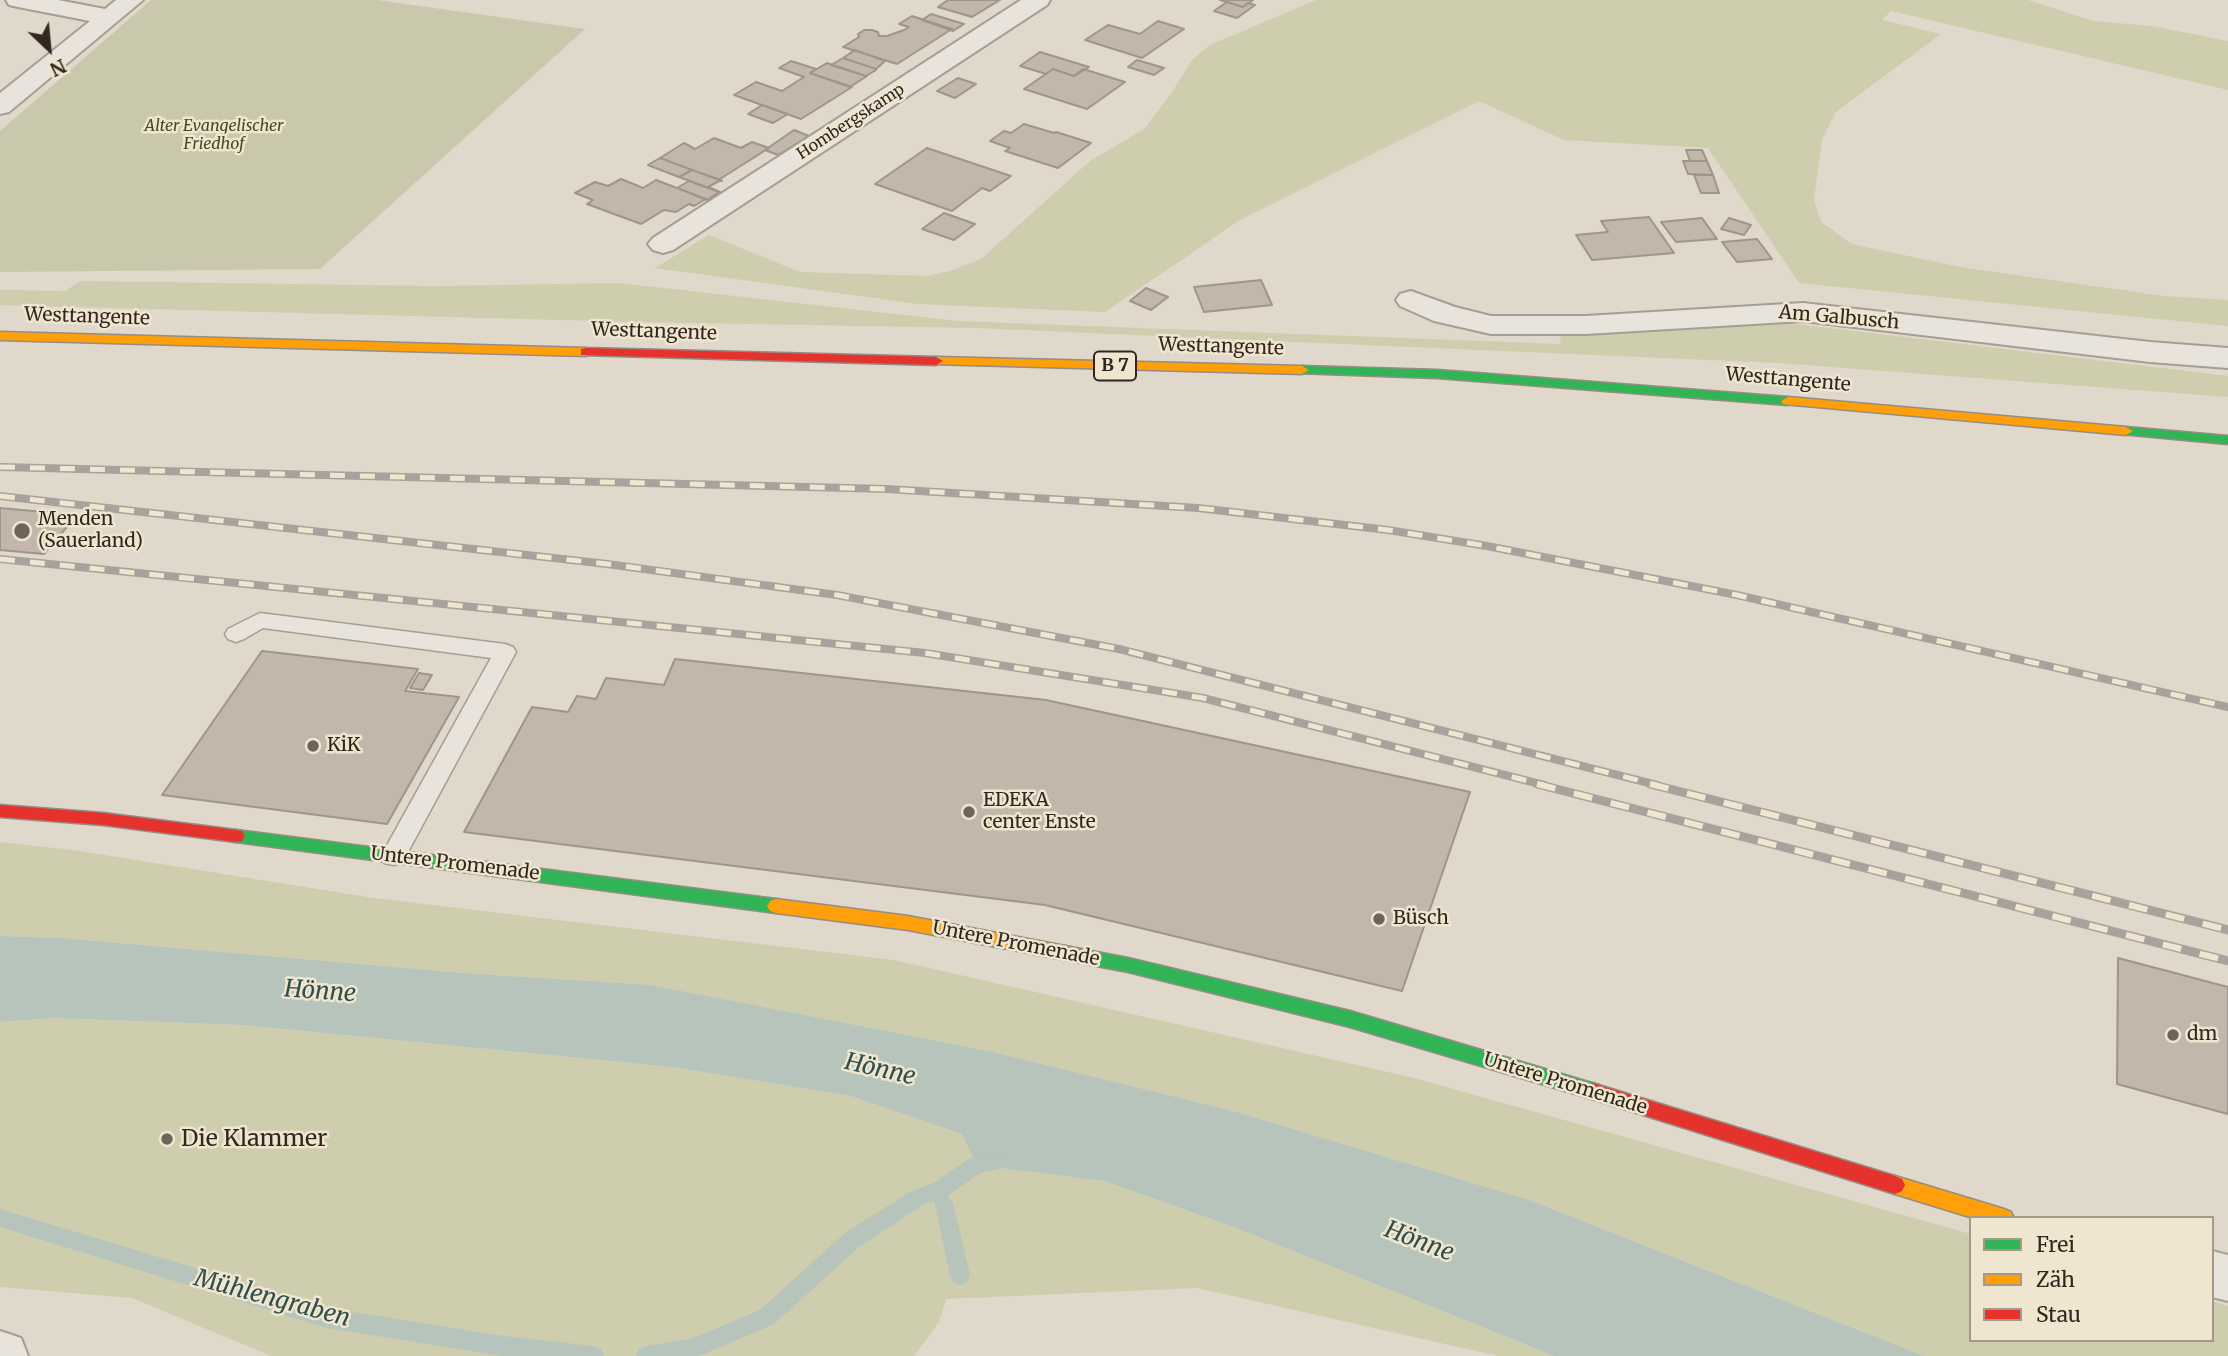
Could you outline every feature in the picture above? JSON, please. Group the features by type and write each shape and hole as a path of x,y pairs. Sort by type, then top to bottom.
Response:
{"main road":[{"name":"Westtangente","path":"0,336 1437,374 1662,390 2228,440"},
{"name":"Untere Promenade","path":"0,811 103,820 908,923 1128,965 1425,1040 1997,1216"}],"street":[{"path":"18,0 110,17"},
{"path":"0,106 131,0"},
{"name":"Hombergskamp","path":"663,244 1038,0"},
{"name":"Am Galbusch","path":"1411,300 1445,314 1491,325 1586,325 1746,313 1803,312 2150,352 2228,358"}],"lane":[{"path":"236,634 260,620 505,652 393,856"}],"green space":[{"name":"Alter Evangelischer Friedhof","path":"151,0 377,0 585,29 320,269 0,272 0,131"},
{"path":"1316,0 2028,0 2093,21 2152,26 2228,41 2228,90 1891,11 1882,20 1941,34 1836,112 1822,140 1814,200 1821,222 1852,244 1960,267 2164,296 2228,300 2228,326 1799,283 1708,148 1564,140 1479,101 1240,220 1105,312 918,304 655,268 709,235 800,272 927,276 950,271 981,259 1090,161 1144,129 1193,59 1210,45"},
{"path":"80,281 435,286 619,283 958,321 1560,344 1561,334 1771,321 2228,376 2228,397 1778,363 976,328 0,305 0,290 65,291"},
{"path":"0,842 73,850 374,898 894,960 1414,1078 1969,1233 1969,1342 2214,1342 2214,1302 2228,1306 2228,1356 1924,1356 1529,1200 1233,1111 989,1051 651,985 463,973 62,938 0,936"},
{"path":"52,1018 242,1025 672,1067 851,1096 962,1134 976,1165 1104,1181 1234,1227 1554,1356 1498,1356 1197,1288 946,1299 939,1322 914,1356 271,1356 132,1298 0,1287 0,1022"}],"water":[{"name":"Hönne","path":"0,936 62,938 463,973 651,985 989,1051 1233,1111 1529,1200 1924,1356 1554,1356 1234,1227 1104,1181 976,1165 962,1134 851,1096 672,1067 242,1025 52,1018 0,1022"}],"building":[{"path":"948,0 1000,0 972,17 938,7"},
{"path":"1220,0 1253,0 1243,7"},
{"path":"1227,2 1243,7 1248,3 1255,5 1237,18 1214,11"},
{"path":"931,14 964,24 953,31 922,20"},
{"path":"912,16 952,29 897,64 843,47 859,37 858,34 864,30 887,36 904,30 909,27 899,24"},
{"path":"1158,21 1184,29 1142,58 1085,40 1108,25 1140,34"},
{"path":"855,50 885,61 876,69 843,58"},
{"path":"1040,52 1089,67 1074,76 1053,69 1046,74 1020,66"},
{"path":"843,58 876,70 866,76 831,65"},
{"path":"1137,60 1164,68 1154,75 1128,67"},
{"path":"791,61 816,69 810,73 852,87 801,119 734,95 756,82 782,91 804,77 779,68"},
{"path":"827,63 867,76 850,87 810,73"},
{"path":"1053,69 1074,76 1083,69 1125,82 1087,109 1024,89"},
{"path":"958,78 976,84 955,98 937,91"},
{"path":"762,105 788,114 773,123 748,114"},
{"path":"1024,124 1091,143 1058,168 1005,151 1010,148 990,141 1004,131 1011,133"},
{"path":"794,130 809,136 778,155 765,150"},
{"path":"714,138 741,148 752,142 769,148 720,179 722,181 660,158 684,143 695,149"},
{"path":"927,148 1011,176 990,191 982,188 952,211 875,184"},
{"path":"1686,150 1702,150 1707,161 1690,161"},
{"path":"660,158 692,170 679,177 648,165"},
{"path":"1683,161 1707,161 1713,175 1688,174"},
{"path":"692,170 721,180 708,187 720,192 679,177"},
{"path":"1694,175 1713,175 1719,193 1701,193"},
{"path":"621,179 643,188 656,180 706,199 694,206 689,204 676,212 664,210 641,224 587,204 593,200 575,193 595,182 608,186"},
{"path":"689,181 719,192 707,200 677,188"},
{"path":"944,213 975,224 954,240 922,229"},
{"path":"1649,217 1674,253 1592,260 1576,235 1608,232 1601,221"},
{"path":"1702,218 1717,239 1676,242 1661,222"},
{"path":"1729,218 1751,225 1744,235 1721,229"},
{"path":"1757,239 1772,259 1737,262 1722,242"},
{"path":"1261,280 1272,305 1204,312 1194,287"},
{"path":"1146,288 1168,297 1151,310 1130,301"},
{"path":"0,508 77,515 44,554 0,550"},
{"name":"KiK","path":"262,651 418,669 405,691 459,697 387,824 162,795"},
{"name":"EDEKA center Enste","path":"675,659 1046,700 1470,792 1402,991 1045,905 464,832 532,707 568,712 577,696 596,699 606,678 664,685"},
{"path":"419,673 432,675 423,690 410,688"},
{"name":"dm","path":"2118,958 2228,987 2228,1114 2117,1084"}],"waterway":[{"name":"Mühlengraben","path":"647,1356 694,1348 767,1317 852,1240 917,1198 941,1189 976,1165 996,1162"},
{"path":"943,1203 960,1275"},
{"name":"Mühlengraben","path":"0,1218 327,1318 504,1346 593,1356"}],"railway":[{"path":"0,467 887,489 1198,508 1388,530 1487,546 1737,595 2228,707"},
{"path":"0,496 607,564 837,595 1119,649 1657,785"},
{"path":"0,559 925,653 1203,698 1544,785"},
{"path":"1537,784 2228,961"},
{"path":"1650,784 2228,930"}],"traffic: fast":[{"path":"1302,370 1437,374 1788,401"},
{"path":"2126,431 2228,440"},
{"path":"236,836 776,906"},
{"path":"1065,953 1128,965 1350,1019 1592,1091"}],"traffic: slow":[{"path":"0,336 586,352"},
{"path":"936,361 1302,370"},
{"path":"1788,401 2126,431"},
{"path":"776,906 908,923 1065,953"},
{"path":"1895,1185 1997,1216"}],"traffic: jam":[{"path":"586,352 936,361"},
{"path":"0,811 103,819 236,836"},
{"path":"1592,1091 1895,1185"}],"place":[{"name":"Menden (Sauerland)","path":"22,531"},
{"name":"KiK","path":"313,746"},
{"name":"EDEKA center Enste","path":"969,812"},
{"name":"Büsch","path":"1379,919"},
{"name":"dm","path":"2173,1035"},
{"name":"Die Klammer","path":"167,1139"}]}
